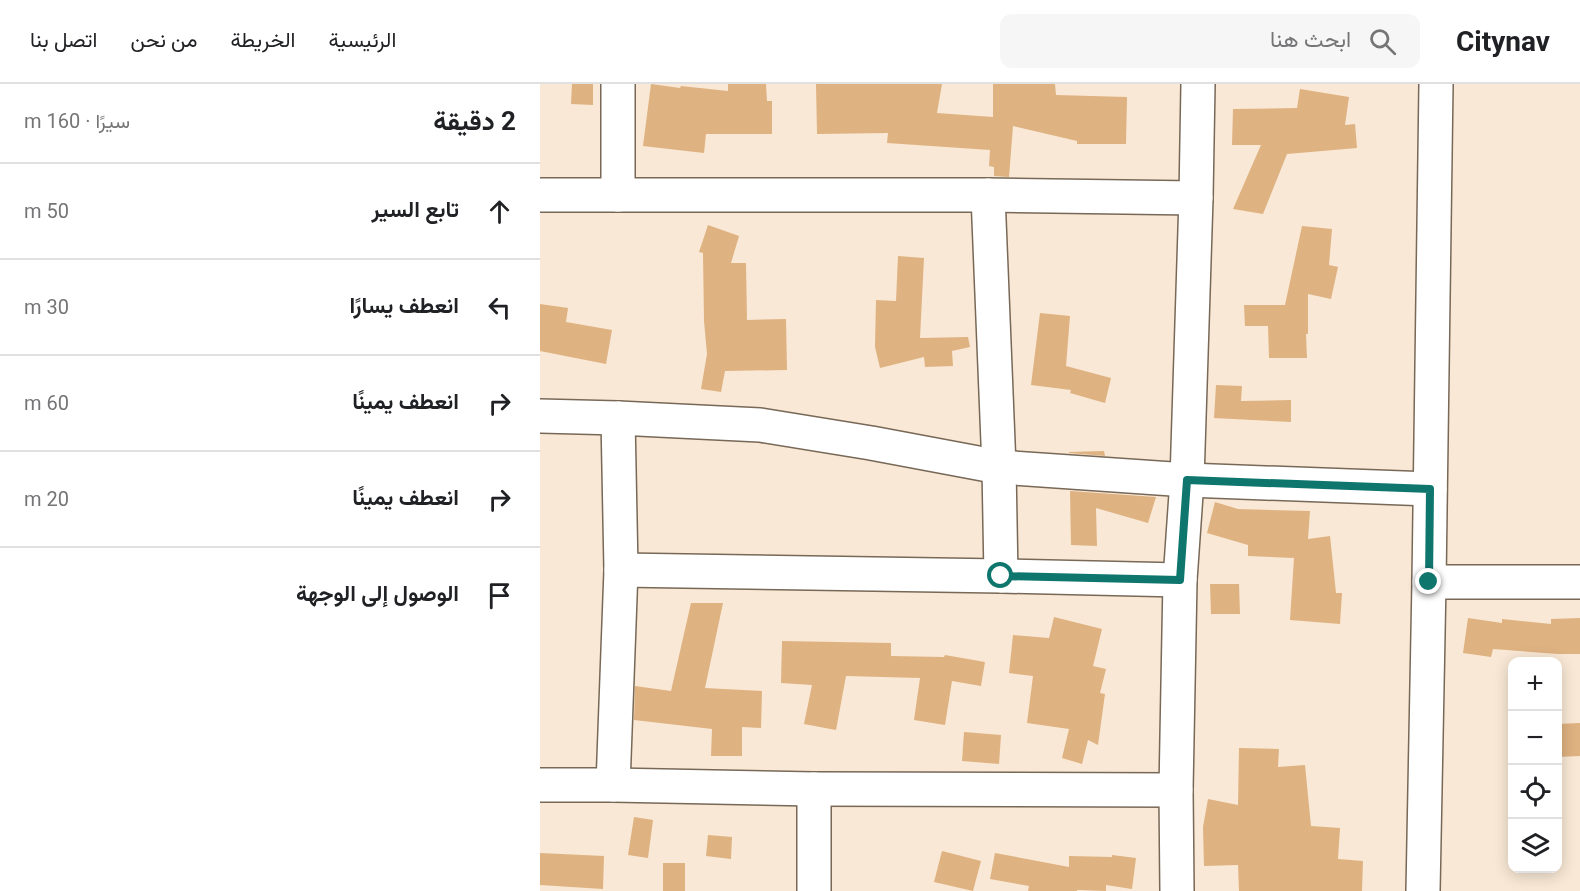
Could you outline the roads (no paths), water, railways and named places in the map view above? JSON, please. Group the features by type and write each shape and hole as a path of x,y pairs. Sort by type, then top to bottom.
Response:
{"street":[{"path":"618,84 618,195"},
{"path":"1177,891 1176,790 1180,580 1187,480 1198,84"},
{"path":"1423,891 1436,84"},
{"path":"540,195 988,195 1196,198"},
{"path":"988,195 1001,576"},
{"path":"540,416 760,425 999,467 1187,480 1430,489"},
{"path":"613,785 621,570 618,418"},
{"path":"621,570 1180,580"},
{"path":"1429,582 1580,582"},
{"path":"540,785 814,789 1176,790"},
{"path":"814,789 814,891"}]}
